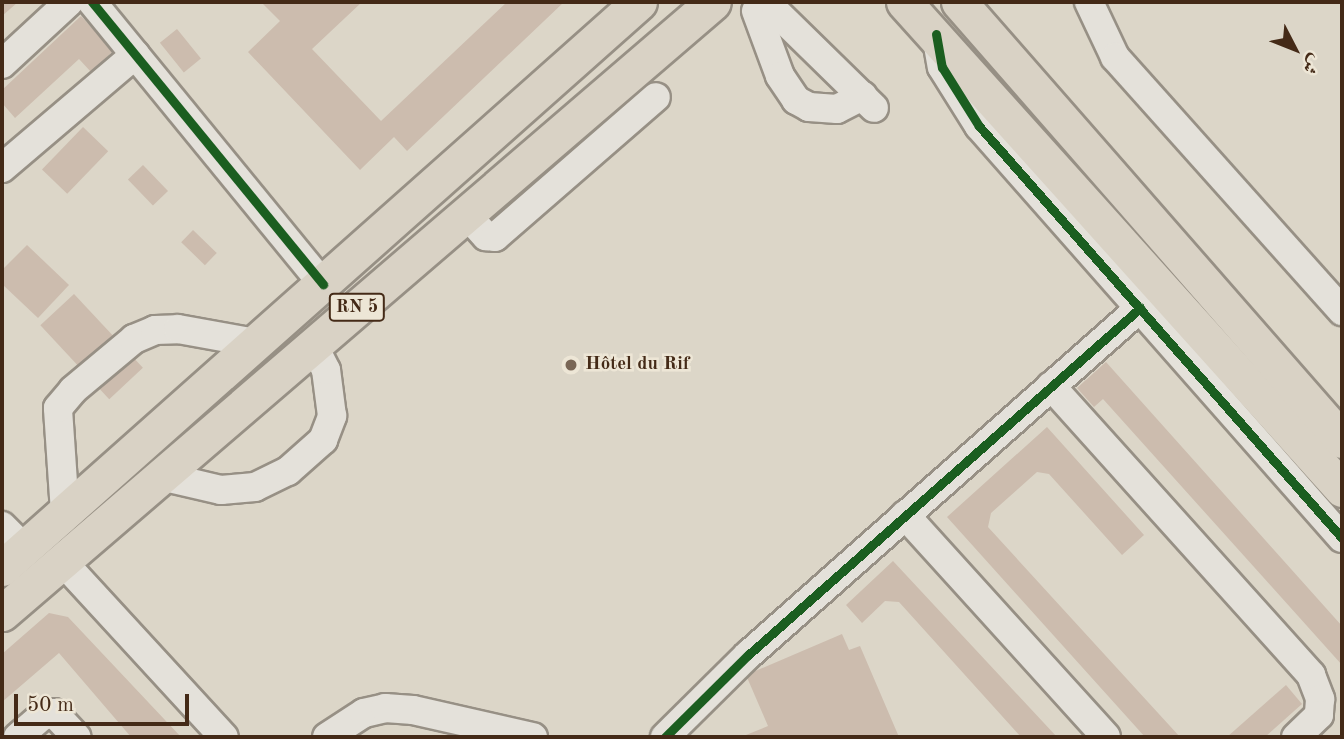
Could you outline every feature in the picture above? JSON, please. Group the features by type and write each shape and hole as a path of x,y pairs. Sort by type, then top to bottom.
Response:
{"main road":[{"name":"RN 5","path":"9,547 65,512 639,2"},
{"name":"RN 5","path":"2,613 713,2"},
{"path":"904,2 936,34 1342,489"},
{"path":"959,2 1342,440"}],"street":[{"path":"2,64 69,2"},
{"path":"92,2 323,284"},
{"path":"1089,2 1115,57 1342,311"},
{"path":"766,7 869,102 838,109 809,107 796,100 780,76 766,7"},
{"path":"936,34 942,67 979,126 1342,538"},
{"path":"2,168 135,55"},
{"path":"466,214 486,236 495,237 656,97"},
{"path":"665,737 748,655 1140,307"},
{"path":"65,512 58,408 73,390 134,339 155,330 178,329 256,343"},
{"path":"161,476 221,490 255,487 288,471 323,440 332,416 332,391 313,345"},
{"path":"1051,386 1311,675 1320,699 1319,715 1296,737"},
{"path":"905,515 1106,737"},
{"path":"62,561 224,737"},
{"path":"327,737 364,713 385,708 413,710 534,737"},
{"path":"18,737 42,716 54,713 76,737"}],"building":[{"path":"2,2 18,2 2,16"},
{"path":"261,2 362,2 312,49 381,121 507,2 564,2 407,151 394,137 360,170 248,52 280,21"},
{"path":"81,16 113,51 91,72 79,59 15,118 2,103 2,90"},
{"path":"177,29 201,59 184,72 160,43"},
{"path":"83,127 108,151 67,194 42,169"},
{"path":"143,165 168,191 153,205 128,180"},
{"path":"193,230 217,253 205,265 181,242"},
{"path":"27,245 69,285 38,318 2,284 2,270"},
{"path":"74,294 143,368 109,399 40,325"},
{"path":"1106,362 1342,626 1342,665 1103,399 1094,407 1077,388"},
{"path":"1047,427 1144,535 1122,555 1049,474 1037,472 991,513 988,527 1180,737 1145,737 947,517"},
{"path":"893,561 1057,737 1021,737 899,602 885,601 862,623 846,605"},
{"path":"49,613 68,617 181,737 131,737 59,653 2,702 2,654"},
{"path":"842,634 849,650 860,646 899,737 741,737 768,726 746,675"},
{"path":"1286,685 1302,704 1265,737 1227,737"}],"cycle path":[{"path":"92,2 323,284"},
{"path":"936,34 942,67 979,126 1342,538"},
{"path":"665,737 748,655 1140,308"}],"place":[{"name":"Hôtel du Rif","path":"571,365"}]}
